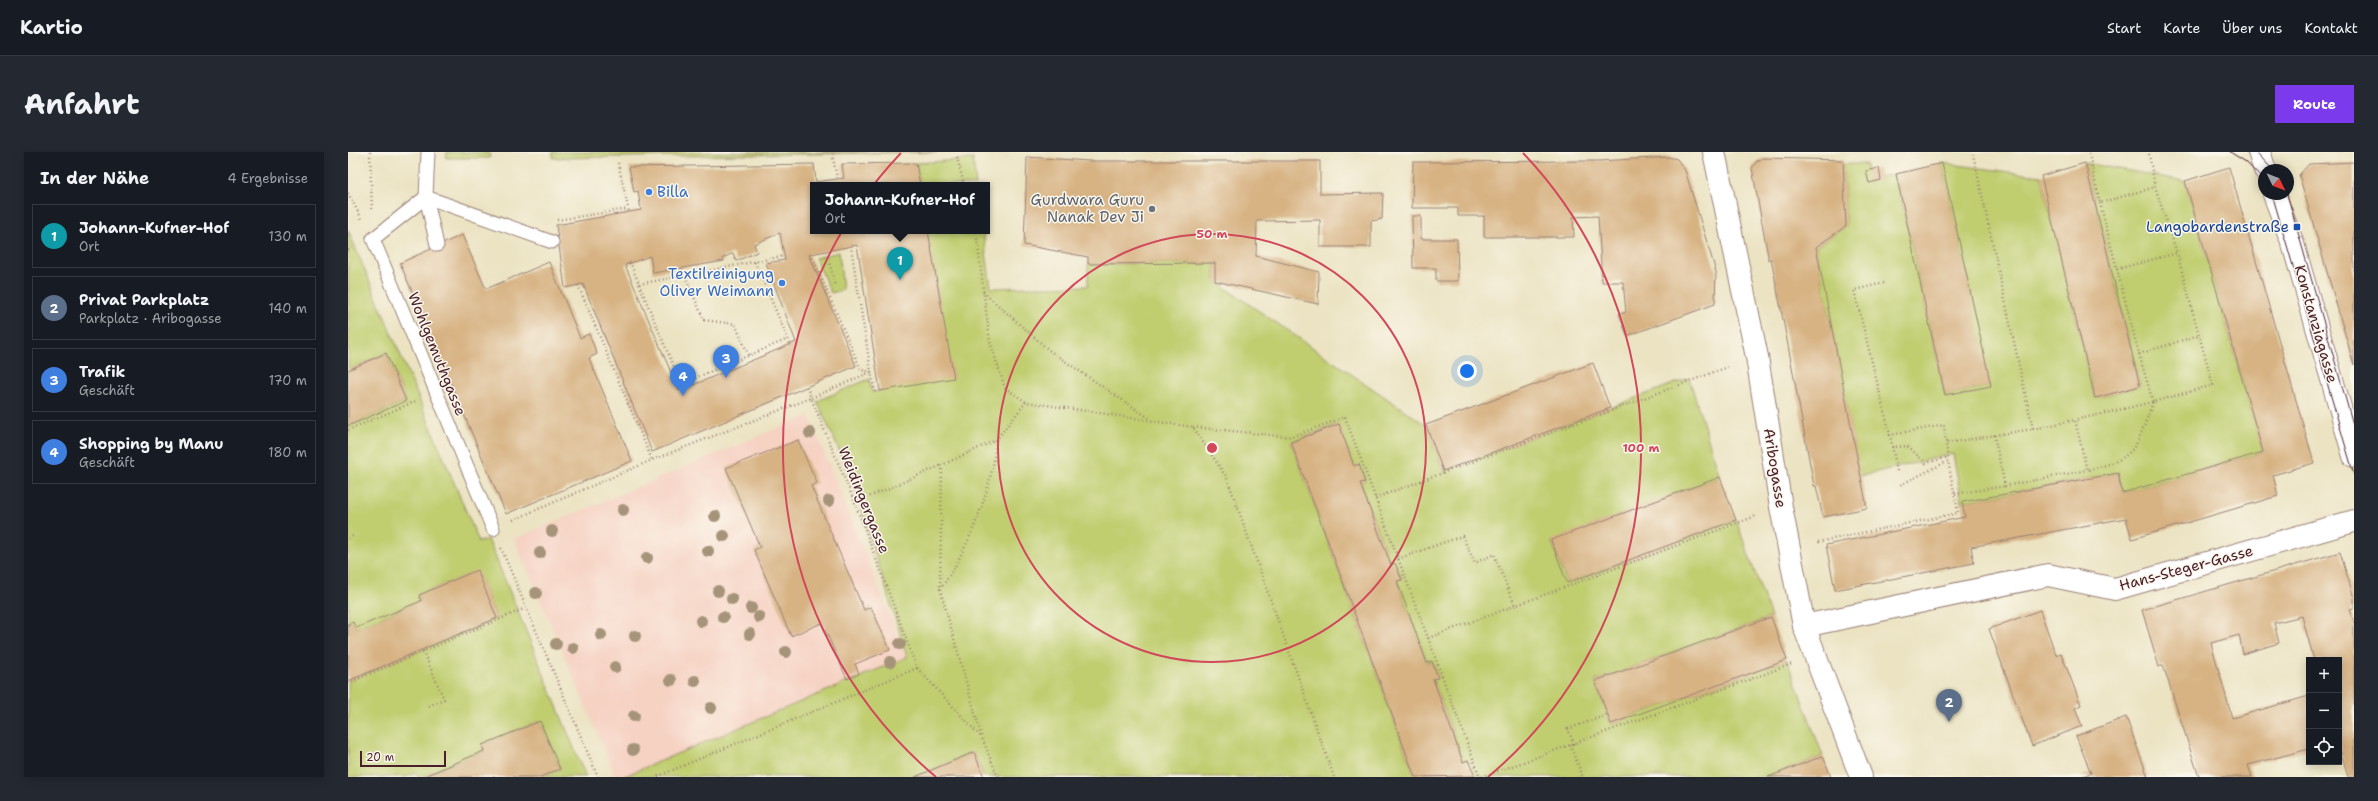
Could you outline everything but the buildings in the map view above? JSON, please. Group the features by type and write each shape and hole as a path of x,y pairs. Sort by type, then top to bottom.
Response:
{"street":[{"name":"Aribogasse","path":"1714,152 1757,357 1781,507 1804,626 1861,777"},
{"path":"2260,152 2263,164"},
{"name":"Konstanziagasse","path":"2276,200 2292,244 2354,456"},
{"name":"Hans-Steger-Gasse","path":"1804,626 2048,575 2115,589 2354,521"}],"lane":[{"path":"428,152 426,197 438,245"},
{"path":"373,239 426,197"},
{"path":"426,197 552,242"},
{"name":"Wohlgemuthgasse","path":"373,239 492,529"}],"path":[{"path":"370,152 373,239"},
{"path":"1973,154 2033,429"},
{"path":"1954,494 2005,486 2114,464 2136,447 2154,402 2117,269 2089,154"},
{"path":"1947,443 2033,429 2075,420 2154,402 2214,385 2177,252 2155,187 2149,154"},
{"path":"957,157 963,182"},
{"path":"833,158 837,178"},
{"path":"552,242 552,221 628,211 618,162"},
{"path":"2100,203 2155,187"},
{"path":"348,194 373,239"},
{"path":"976,234 990,342 1005,388 1026,402 1151,419 1193,427 1290,437 1345,417 1364,472 1481,777 1794,664"},
{"path":"852,247 875,392"},
{"path":"826,252 835,286"},
{"path":"2117,269 2177,252"},
{"path":"811,254 862,370 871,372"},
{"path":"639,284 784,256"},
{"path":"630,262 681,384"},
{"path":"755,262 790,344"},
{"path":"685,276 704,320 735,324 749,356"},
{"path":"1884,283 1854,290 1890,434"},
{"path":"578,285 627,404 652,460"},
{"path":"983,292 1050,351 1151,419"},
{"path":"2140,354 2199,335"},
{"path":"677,386 788,339"},
{"path":"1375,498 1568,425 1728,368"},
{"path":"598,777 492,529 652,460 811,398 871,372"},
{"name":"Weidingergasse","path":"807,387 855,503 917,668"},
{"path":"348,430 355,425 435,393"},
{"path":"627,404 632,402"},
{"path":"855,503 996,440 1026,402"},
{"path":"2075,420 2087,470"},
{"path":"1818,542 1958,513 1948,459 1944,425 1890,435 1897,472"},
{"path":"1193,427 1226,478 1334,777"},
{"path":"1994,435 2005,486"},
{"path":"940,589 953,572 977,519 996,458 996,440"},
{"path":"1892,447 1907,446 1926,463 1948,459"},
{"path":"1900,485 1948,459"},
{"path":"942,465 940,589 982,738 998,777"},
{"path":"1428,638 1617,566 1757,516"},
{"path":"348,538 355,535"},
{"path":"1398,559 1462,536 1475,563 1494,554 1515,606"},
{"path":"1398,571 1402,570"},
{"path":"348,683 526,608"},
{"path":"423,651 444,699 426,707"},
{"path":"656,777 917,668 982,738"},
{"path":"1435,669 1439,668"},
{"path":"1741,677 1743,682"},
{"path":"1660,707 1662,712"},
{"path":"1583,777 1568,729 1608,715"},
{"path":"1471,768 1476,766"}],"shaded area":[{"path":"809,415 907,657 622,777 616,777 514,539"}],"green space":[{"path":"447,152 489,153 490,158 446,158"},
{"path":"553,152 937,152 553,158"},
{"path":"973,159 976,182 919,182 916,163"},
{"path":"1942,163 2041,176 2095,398 2140,386 2085,163 2185,181 2263,452 2122,493 2118,473 1962,502 1953,454 1860,476 1816,247 1846,226 1843,164 1866,164 1869,183 1880,177 1896,174 1945,395 1990,386"},
{"path":"348,230 479,542 488,539 586,777 540,777 560,769 540,721 482,745 484,751 421,777 418,777 416,773 406,777 348,777 348,681 497,618 477,571 419,595 421,601 356,628 353,622 348,624 348,426 406,401 386,353 348,370"},
{"path":"927,234 983,234 991,288 1088,286 1088,264 1215,263 1215,281 1426,425 1443,471 1689,378 1720,477 1551,541 1567,583 1736,520 1771,617 1595,681 1611,724 1787,660 1823,756 1768,777 1472,777 1475,776 1468,760 1463,762 1433,679 1438,677 1432,661 1427,663 1397,581 1402,579 1395,563 1391,565 1360,483 1365,481 1359,465 1354,466 1338,424 1291,442 1415,777 984,777 974,752 915,777 622,777 907,657 853,482 817,401 869,379 872,392 880,391"},
{"path":"839,252 843,290 831,293 815,258"}],"tram line":[{"path":"2230,152 2246,162 2258,175"},
{"path":"2256,152 2267,164"},
{"path":"2274,200 2354,475"},
{"path":"2289,200 2354,428"}],"place":[{"name":"Billa","path":"649,192"},
{"name":"Gurdwara Guru Nanak Dev Ji","path":"1152,209"},
{"name":"Langobardenstraße","path":"2297,227"},
{"name":"Johann-Kufner-Hof","path":"900,280"},
{"name":"Textilreinigung Oliver Weimann","path":"782,283"},
{"name":"Trafik","path":"726,378"},
{"name":"Shopping by Manu","path":"683,396"},
{"name":"Privat Parkplatz","path":"1949,722"}]}
